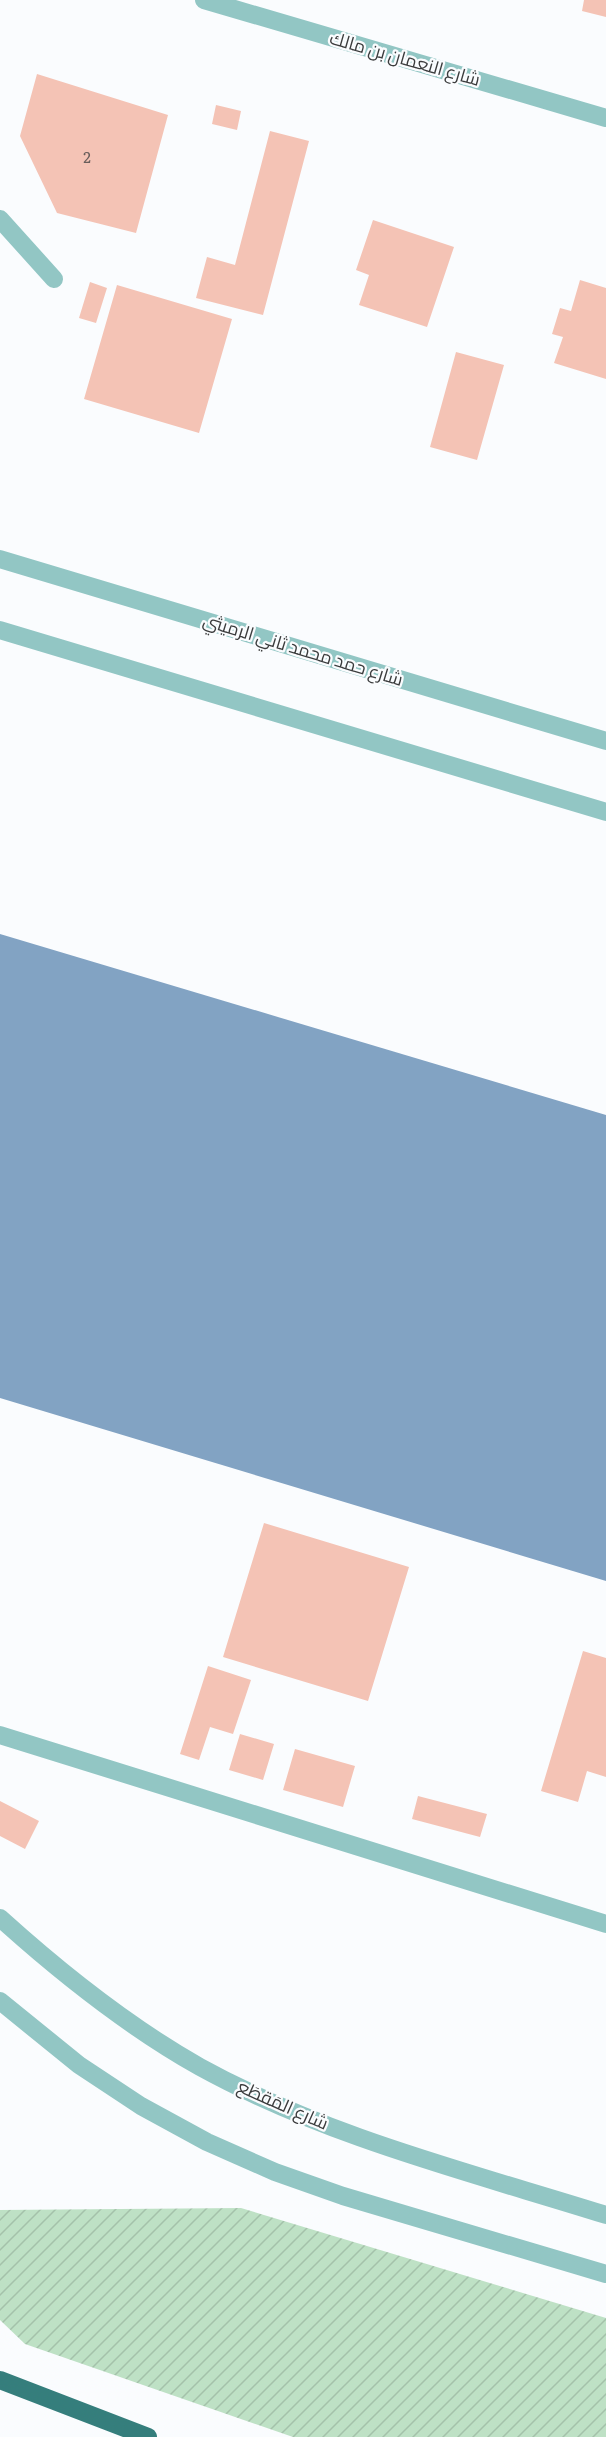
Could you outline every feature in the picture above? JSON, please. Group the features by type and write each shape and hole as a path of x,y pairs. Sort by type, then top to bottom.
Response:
{"highway":[{"path":"0,2380 148,2437"}],"street":[{"name":"شارع النعمان بن مالك","path":"204,0 604,112"},
{"path":"0,219 54,279"},
{"name":"شارع حمد محمد ثاني الرميثي","path":"0,559 606,741"},
{"path":"0,630 606,812"},
{"path":"0,1735 606,1924"},
{"name":"شارع المَقطَع","path":"0,1918 62,1973 129,2023 200,2067 274,2104 392,2149 606,2215"},
{"path":"0,2001 79,2065 141,2106 207,2142 275,2172 343,2196 606,2274"}],"green space":[{"path":"241,2208 606,2318 606,2437 293,2437 25,2344 0,2320 0,2210"}],"water":[{"path":"0,934 606,1115 606,1581 0,1398"}],"building":[{"path":"584,0 606,0 606,17 582,11"},
{"path":"37,74 168,115 136,233 57,213 20,136"},
{"path":"216,105 241,111 237,130 212,124"},
{"path":"270,131 309,141 263,315 196,298 207,257 235,265"},
{"path":"373,220 454,247 427,327 359,305 369,275 356,270"},
{"path":"580,280 606,288 606,379 554,363 563,337 552,334 560,308 571,311"},
{"path":"90,282 107,288 96,323 79,318"},
{"path":"117,285 232,319 199,433 84,399"},
{"path":"456,352 504,365 477,460 430,447"},
{"path":"264,1523 409,1567 368,1701 223,1657"},
{"path":"583,1651 606,1658 606,1777 587,1771 578,1802 541,1791"},
{"path":"208,1666 251,1680 233,1734 210,1727 199,1760 180,1754"},
{"path":"240,1734 274,1744 263,1780 229,1770"},
{"path":"295,1749 355,1766 343,1807 283,1790"},
{"path":"418,1796 487,1814 480,1837 412,1819"},
{"path":"0,1801 39,1821 25,1849 0,1836"}]}
